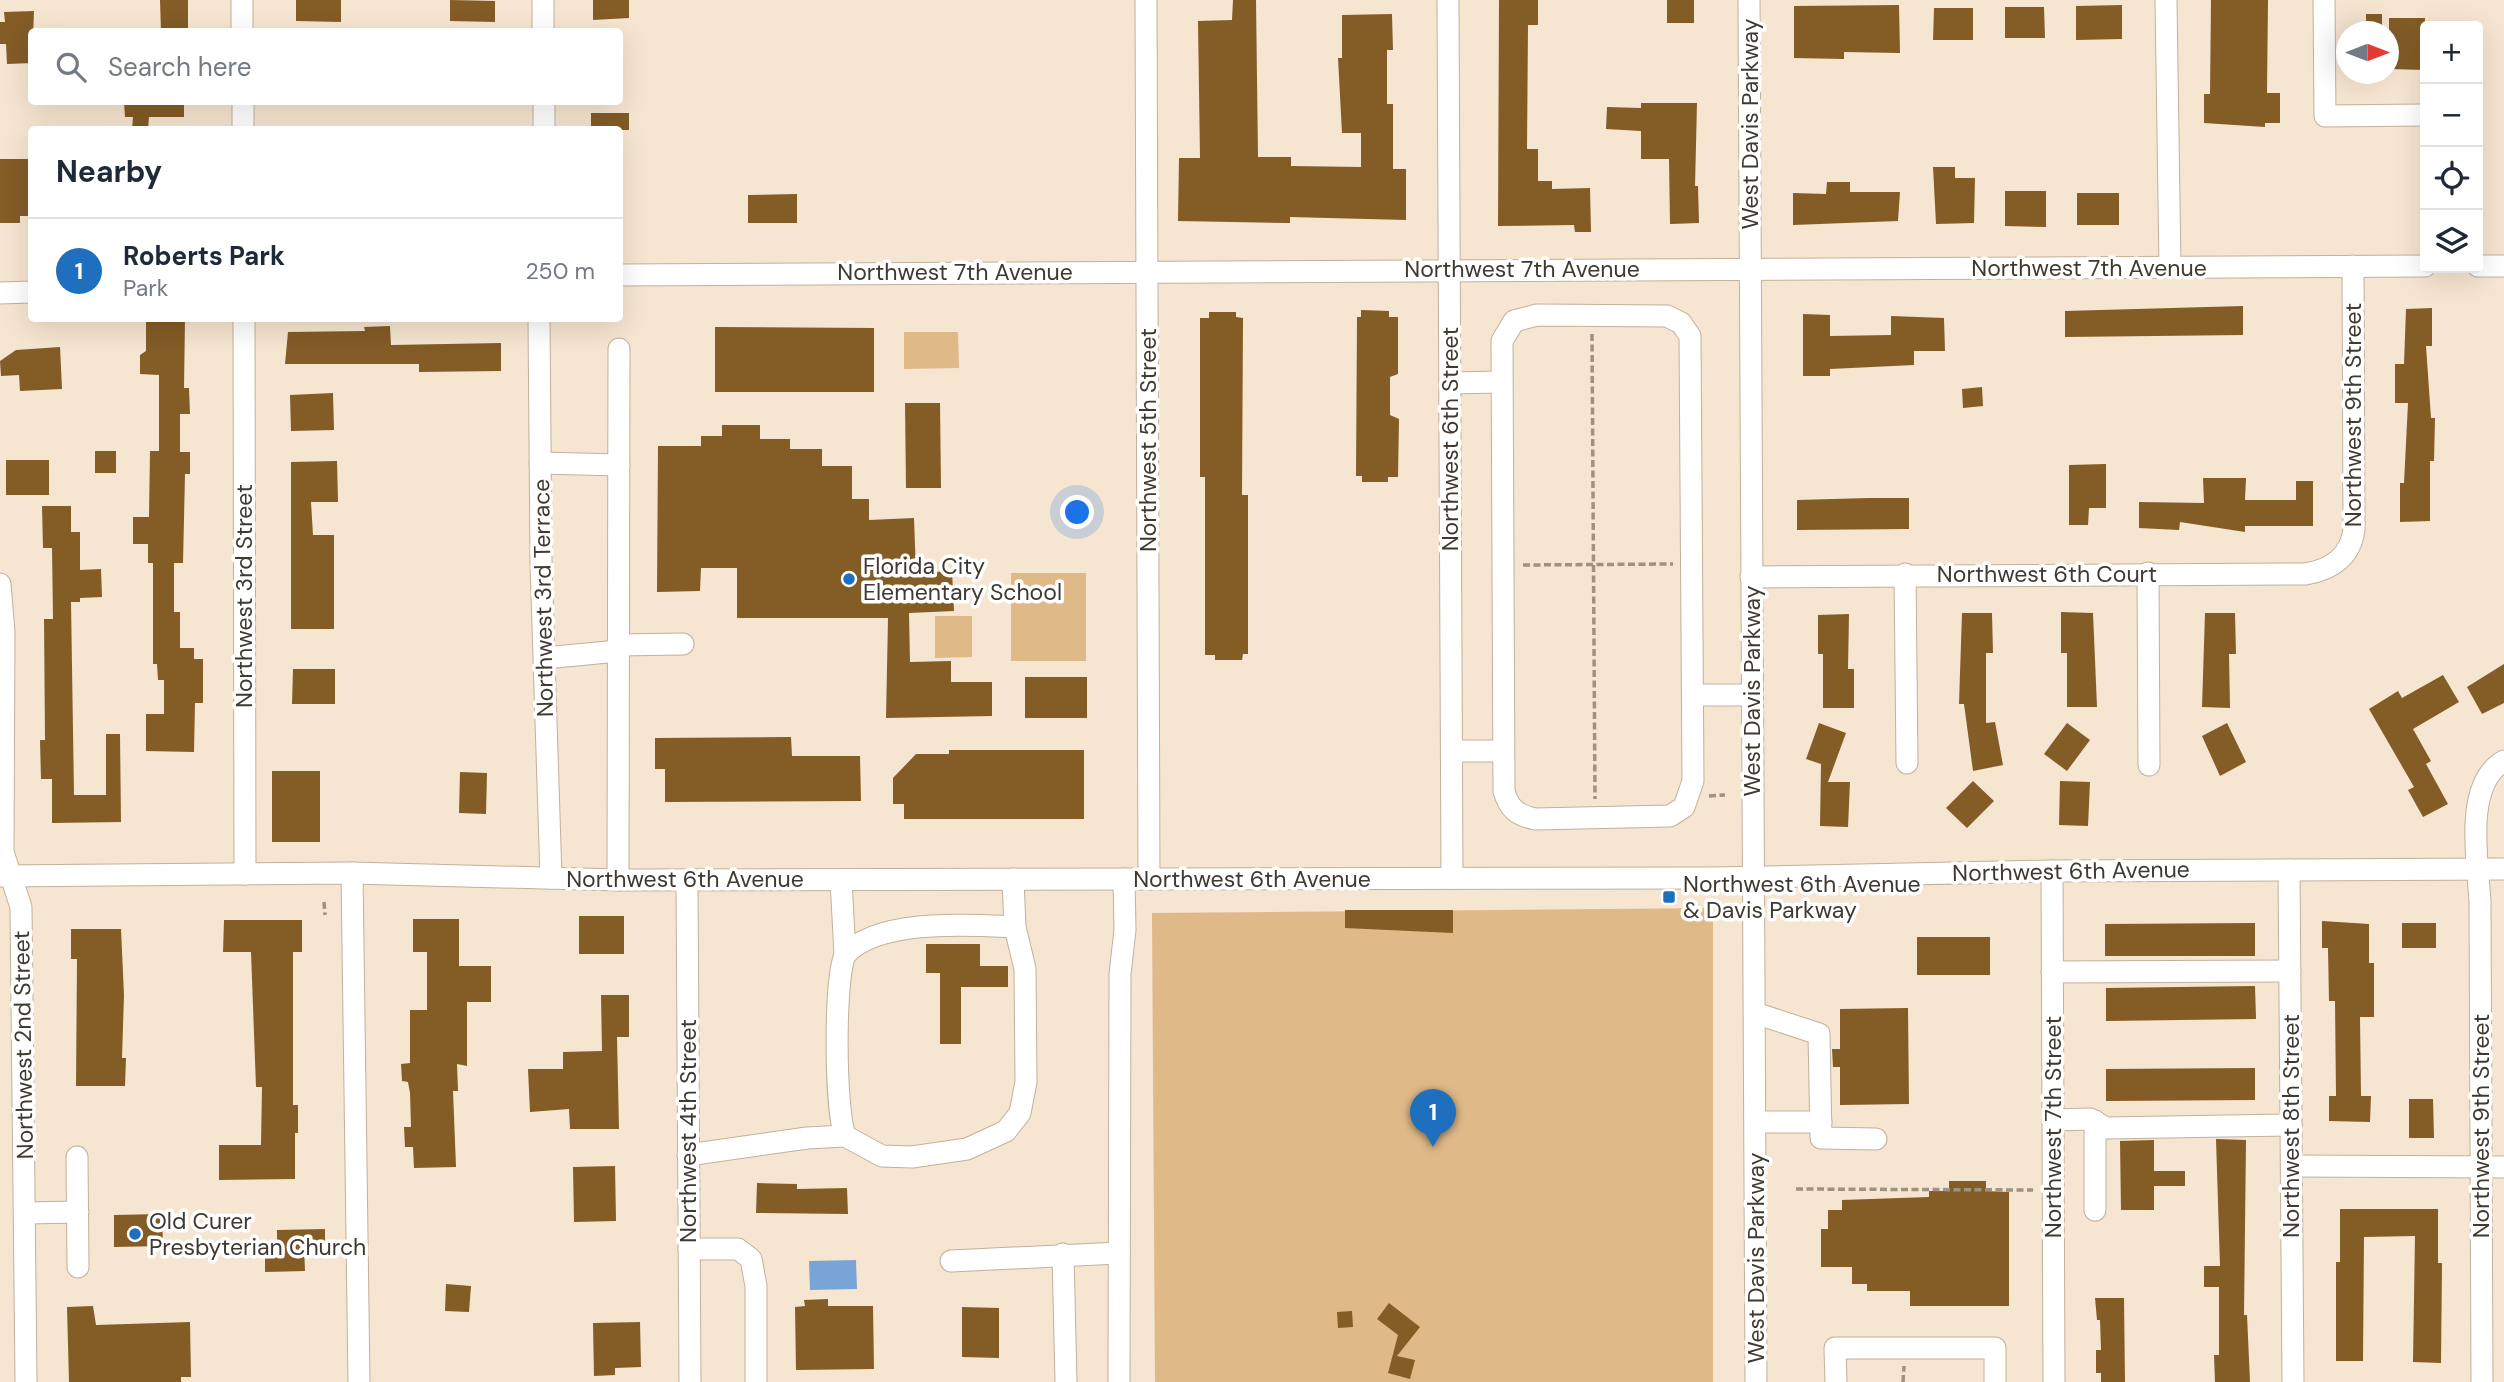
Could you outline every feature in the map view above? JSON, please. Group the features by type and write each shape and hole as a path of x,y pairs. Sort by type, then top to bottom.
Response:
{"street":[{"path":"242,0 242,28"},
{"path":"543,0 543,28"},
{"name":"Northwest 5th Street","path":"1146,0 1149,879"},
{"name":"Northwest 6th Street","path":"1448,0 1452,878"},
{"name":"West Davis Parkway","path":"1749,0 1756,1382"},
{"path":"2166,0 2170,268"},
{"path":"2323,0 2325,116 2420,115"},
{"path":"243,105 243,126"},
{"path":"544,105 544,126"},
{"name":"Northwest 9th Street","path":"2340,560 2350,546 2354,522 2353,266"},
{"name":"Northwest 7th Avenue","path":"623,275 1449,268 2420,266"},
{"path":"2483,266 2504,266"},
{"path":"0,293 28,292"},
{"path":"1661,315 1674,318 1687,328 1692,345 1693,695 1693,790 1684,807 1670,816 1543,819 1517,814 1510,807 1504,791 1502,751 1501,382 1502,341 1508,327 1521,317 1661,315"},
{"name":"Northwest 3rd Street","path":"244,322 244,874"},
{"name":"Northwest 3rd Terrace","path":"539,322 551,878"},
{"path":"618,880 619,349"},
{"path":"1450,383 1501,382"},
{"path":"540,463 619,465"},
{"name":"Northwest 6th Court","path":"1751,577 1905,574 2305,574 2324,569 2340,560"},
{"path":"2148,573 2149,765"},
{"path":"1905,574 1907,763"},
{"name":"Northwest 2nd Street","path":"0,584 4,632 3,852 5,876 21,907 26,1382"},
{"path":"545,658 618,648 683,644"},
{"path":"1693,695 1752,695"},
{"path":"1452,751 1502,751"},
{"name":"Northwest 9th Street","path":"2482,1382 2478,805 2486,780 2496,765 2504,761"},
{"name":"Northwest 6th Avenue","path":"5,876 352,873 618,880 841,880 1754,877 2052,871 2504,869"},
{"name":"Northwest 8th Street","path":"2289,870 2293,1382"},
{"name":"Northwest 7th Street","path":"2052,871 2054,1382"},
{"path":"352,873 359,1382"},
{"path":"688,1155 845,1136 882,1156 935,1155 986,1141 1014,1123 1023,1103 1027,1070 1025,969 1015,927 1013,879"},
{"path":"1119,1382 1120,974 1125,930 1124,879"},
{"name":"Northwest 4th Street","path":"687,880 690,1382"},
{"path":"841,880 845,955 840,987 838,1105 845,1136"},
{"path":"845,955 850,948 875,937 914,927 943,924 1015,927"},
{"path":"2052,972 2290,971"},
{"path":"1755,1013 1819,1034 1821,1138 1876,1139"},
{"path":"2053,1120 2095,1121 2106,1128 2291,1125"},
{"path":"2095,1121 2095,1210"},
{"path":"1756,1122 1821,1122"},
{"path":"77,1157 78,1266"},
{"path":"2291,1166 2504,1167"},
{"path":"25,1213 78,1212"},
{"path":"689,1249 738,1249 751,1259 756,1286 756,1382"},
{"path":"951,1261 1119,1253"},
{"path":"1063,1254 1066,1382"},
{"path":"1836,1382 1835,1348 1996,1348 1996,1382"}],"path":[{"path":"1592,326 1595,807"},
{"path":"1512,565 1681,564"},
{"path":"1701,796 1725,795"},
{"path":"324,902 325,915"},
{"path":"1796,1189 2033,1190"}],"shaded area":[{"path":"904,332 958,332 959,368 904,369"},
{"path":"1011,573 1086,573 1086,661 1011,661"},
{"path":"935,616 972,616 972,657 935,658"},
{"path":"1713,908 1713,1382 1155,1382 1152,913"}],"water":[{"path":"856,1260 857,1289 810,1290 809,1261"}],"building":[{"path":"160,0 188,0 188,28 161,28"},
{"path":"296,0 341,0 341,22 296,21"},
{"path":"450,0 495,1 495,22 450,21"},
{"path":"593,0 629,0 629,18 593,20"},
{"path":"1233,0 1256,0 1258,157 1291,157 1291,166 1361,167 1361,133 1342,133 1338,58 1342,58 1342,15 1392,14 1393,50 1387,50 1387,104 1393,104 1393,169 1406,169 1406,220 1290,217 1290,223 1178,221 1179,158 1200,158 1198,21 1232,20"},
{"path":"1499,0 1538,0 1538,25 1528,25 1527,149 1538,149 1538,181 1552,181 1552,189 1590,188 1591,232 1575,232 1574,225 1498,226"},
{"path":"1667,0 1694,0 1694,23 1667,23"},
{"path":"2211,0 2268,0 2267,93 2280,93 2280,123 2265,123 2265,127 2204,123 2204,94 2210,94"},
{"path":"1899,5 1900,53 1844,52 1844,59 1794,58 1794,6"},
{"path":"2122,5 2122,39 2076,40 2076,6"},
{"path":"2005,7 2044,7 2045,38 2005,38"},
{"path":"1934,8 1973,8 1973,40 1933,40"},
{"path":"34,11 33,28 28,28 28,63 7,64 6,44 0,44 0,22 5,22 4,12"},
{"path":"2366,14 2382,14 2382,21 2366,21"},
{"path":"2389,18 2425,18 2425,21 2420,21 2420,70 2399,69 2399,21 2389,21"},
{"path":"1641,103 1697,103 1695,186 1698,186 1699,223 1670,224 1669,159 1641,159 1641,131 1606,129 1607,107 1641,108"},
{"path":"124,105 184,105 184,117 149,117 148,126 132,126 133,117 125,117"},
{"path":"591,113 629,113 629,130 623,130 623,126 591,126"},
{"path":"0,159 28,159 28,216 20,216 20,223 0,223"},
{"path":"1933,167 1955,167 1955,178 1975,178 1974,223 1936,224"},
{"path":"1827,182 1850,182 1850,192 1900,192 1898,221 1793,225 1793,193 1826,194"},
{"path":"2005,191 2046,191 2046,227 2005,226"},
{"path":"2077,193 2119,193 2119,225 2077,225"},
{"path":"797,194 797,223 748,223 748,195"},
{"path":"2243,306 2243,335 2065,337 2065,311"},
{"path":"2432,308 2432,346 2426,346 2431,418 2435,418 2434,461 2430,461 2430,521 2400,522 2400,483 2404,483 2408,403 2395,403 2395,364 2404,364 2406,309"},
{"path":"1361,310 1389,311 1389,317 1398,317 1398,374 1390,377 1390,415 1399,419 1398,477 1388,477 1388,482 1362,482 1362,476 1356,476 1357,317 1361,317"},
{"path":"1209,312 1236,312 1236,317 1243,318 1242,495 1248,495 1248,654 1243,654 1242,660 1215,660 1215,655 1205,655 1205,477 1200,477 1200,318 1209,318"},
{"path":"1803,314 1830,315 1830,336 1891,335 1891,316 1944,318 1945,351 1914,351 1914,365 1830,369 1830,376 1803,376"},
{"path":"146,322 185,322 184,388 189,388 190,414 180,414 180,452 190,452 190,474 185,474 183,563 174,563 174,612 180,612 180,648 194,648 194,659 203,659 203,703 195,703 194,752 146,751 146,714 164,714 164,680 158,680 157,664 153,664 153,563 148,563 148,544 133,544 133,517 149,517 150,451 159,451 159,375 140,374 140,355 146,351"},
{"path":"390,326 391,345 501,343 501,371 419,372 419,364 285,364 288,332 365,331 364,327"},
{"path":"715,327 874,328 874,392 715,392"},
{"path":"60,347 62,389 20,391 19,375 1,376 0,361 16,350"},
{"path":"1982,387 1983,406 1963,408 1962,389"},
{"path":"333,393 334,430 291,431 290,395"},
{"path":"905,403 940,403 941,488 906,488"},
{"path":"722,425 760,425 760,439 790,439 790,449 822,449 822,466 852,466 852,499 869,499 869,520 914,518 916,573 952,571 954,611 909,613 910,662 951,661 951,682 992,682 992,716 886,718 888,618 737,618 737,568 701,568 700,591 657,592 658,446 701,446 701,436 722,436"},
{"path":"95,451 116,451 116,473 95,473"},
{"path":"6,460 49,460 49,495 6,495"},
{"path":"337,461 338,502 311,502 313,535 334,535 334,629 291,629 291,462"},
{"path":"2106,464 2106,508 2089,508 2088,525 2069,525 2069,465"},
{"path":"2203,478 2246,478 2245,500 2296,500 2296,481 2313,481 2313,526 2245,526 2245,532 2180,522 2179,530 2139,528 2139,502 2204,503"},
{"path":"1909,498 1909,529 1797,530 1797,500"},
{"path":"42,506 71,506 71,532 80,532 80,570 101,569 102,597 80,598 80,602 71,602 74,795 106,795 106,734 120,734 121,822 52,823 52,779 41,779 40,740 45,740 44,619 53,619 52,548 43,548"},
{"path":"2061,612 2093,613 2097,707 2067,707 2067,653 2061,653"},
{"path":"1962,613 1992,613 1993,653 1986,653 1986,723 1995,722 2003,765 1973,771 1964,704 1959,704"},
{"path":"2205,613 2235,613 2236,654 2229,654 2230,708 2202,707"},
{"path":"1849,614 1848,669 1854,669 1854,708 1823,708 1823,654 1818,654 1818,615"},
{"path":"2504,664 2504,703 2482,714 2467,687"},
{"path":"293,669 335,669 335,704 292,704"},
{"path":"2443,675 2459,702 2413,729 2431,761 2426,764 2448,804 2423,817 2408,790 2414,787 2369,709 2398,691 2402,698"},
{"path":"1025,677 1087,677 1087,718 1025,718"},
{"path":"1819,723 1846,733 1828,782 1850,782 1848,827 1820,826 1821,764 1806,759"},
{"path":"2067,723 2090,740 2067,771 2044,754"},
{"path":"2227,723 2246,762 2220,776 2202,736"},
{"path":"791,737 792,756 860,756 861,801 665,802 665,769 655,769 655,738"},
{"path":"949,750 1084,750 1084,819 904,819 904,804 893,804 893,778 916,754 949,754"},
{"path":"272,771 320,771 320,842 272,842"},
{"path":"460,772 487,773 486,814 459,813"},
{"path":"1973,781 1994,801 1967,828 1946,808"},
{"path":"2060,781 2090,782 2088,826 2059,825"},
{"path":"1345,910 1453,910 1453,933 1345,928"},
{"path":"579,916 624,916 624,954 579,954"},
{"path":"413,919 459,919 459,966 491,966 491,1002 467,1002 467,1066 457,1064 458,1091 453,1091 456,1167 414,1168 413,1147 405,1147 404,1127 411,1127 410,1093 408,1082 402,1081 401,1064 410,1063 410,1010 427,1010 427,952 413,952"},
{"path":"224,920 302,920 302,952 293,952 293,1105 298,1105 295,1179 219,1180 219,1145 261,1145 262,1087 256,1087 251,952 223,952"},
{"path":"2322,921 2369,924 2369,963 2374,963 2374,1017 2360,1017 2361,1096 2371,1096 2370,1122 2329,1121 2329,1096 2336,1096 2335,1001 2329,1001 2328,948 2322,948"},
{"path":"2255,923 2255,956 2105,956 2105,924"},
{"path":"2402,923 2436,923 2436,948 2402,948"},
{"path":"71,929 121,929 124,995 122,1058 126,1058 125,1086 76,1086 77,959 71,959"},
{"path":"1917,937 1990,937 1990,975 1917,975"},
{"path":"926,944 980,944 980,966 1008,966 1008,987 961,987 961,1044 940,1044 940,973 926,973"},
{"path":"2255,986 2256,1019 2106,1021 2106,988"},
{"path":"601,995 629,995 629,1037 617,1037 619,1129 570,1129 569,1109 530,1112 528,1069 563,1069 563,1052 602,1051"},
{"path":"1908,1008 1909,1104 1840,1105 1840,1067 1833,1067 1832,1049 1840,1049 1840,1009"},
{"path":"2255,1068 2255,1100 2106,1101 2106,1069"},
{"path":"2409,1099 2433,1099 2434,1138 2409,1138"},
{"path":"2216,1139 2246,1140 2244,1315 2247,1315 2250,1382 2215,1382 2214,1355 2219,1355 2219,1287 2204,1287 2204,1266 2220,1266"},
{"path":"2154,1140 2154,1171 2185,1171 2185,1186 2154,1186 2154,1210 2121,1210 2120,1141"},
{"path":"615,1166 616,1221 574,1222 573,1167"},
{"path":"1949,1181 1986,1181 1986,1191 2009,1192 2009,1306 1910,1306 1910,1291 1867,1291 1867,1284 1852,1284 1852,1267 1821,1267 1821,1229 1828,1229 1828,1210 1842,1210 1842,1200 1929,1197 1929,1191 1949,1191"},
{"path":"757,1183 797,1184 797,1189 847,1188 848,1214 756,1213"},
{"path":"2340,1209 2438,1209 2438,1263 2442,1263 2441,1363 2413,1362 2415,1236 2364,1237 2363,1361 2336,1361 2336,1262 2340,1262"},
{"path":"162,1214 163,1246 114,1247 114,1215"},
{"path":"325,1229 325,1247 304,1247 305,1271 265,1272 265,1243 277,1242 277,1230"},
{"path":"446,1284 471,1286 469,1312 445,1311"},
{"path":"2095,1298 2124,1298 2125,1382 2101,1382 2101,1373 2096,1373 2096,1350 2101,1350 2100,1320 2097,1320"},
{"path":"828,1299 828,1306 873,1306 874,1369 796,1370 795,1307 805,1306 804,1300"},
{"path":"1389,1303 1420,1327 1397,1356 1415,1360 1410,1379 1388,1373 1398,1335 1377,1319"},
{"path":"93,1306 96,1325 190,1322 191,1377 181,1377 181,1382 69,1382 67,1307"},
{"path":"962,1307 999,1308 999,1358 962,1357"},
{"path":"1352,1311 1353,1327 1338,1328 1337,1312"},
{"path":"640,1322 641,1367 615,1368 615,1375 594,1376 593,1323"}],"place":[{"name":"Florida City Elementary School","path":"849,579"},
{"name":"Northwest 6th Avenue & Davis Parkway","path":"1669,897"},
{"name":"Roberts Park","path":"1433,1147"},
{"name":"Old Curer Presbyterian Church","path":"135,1234"}]}
